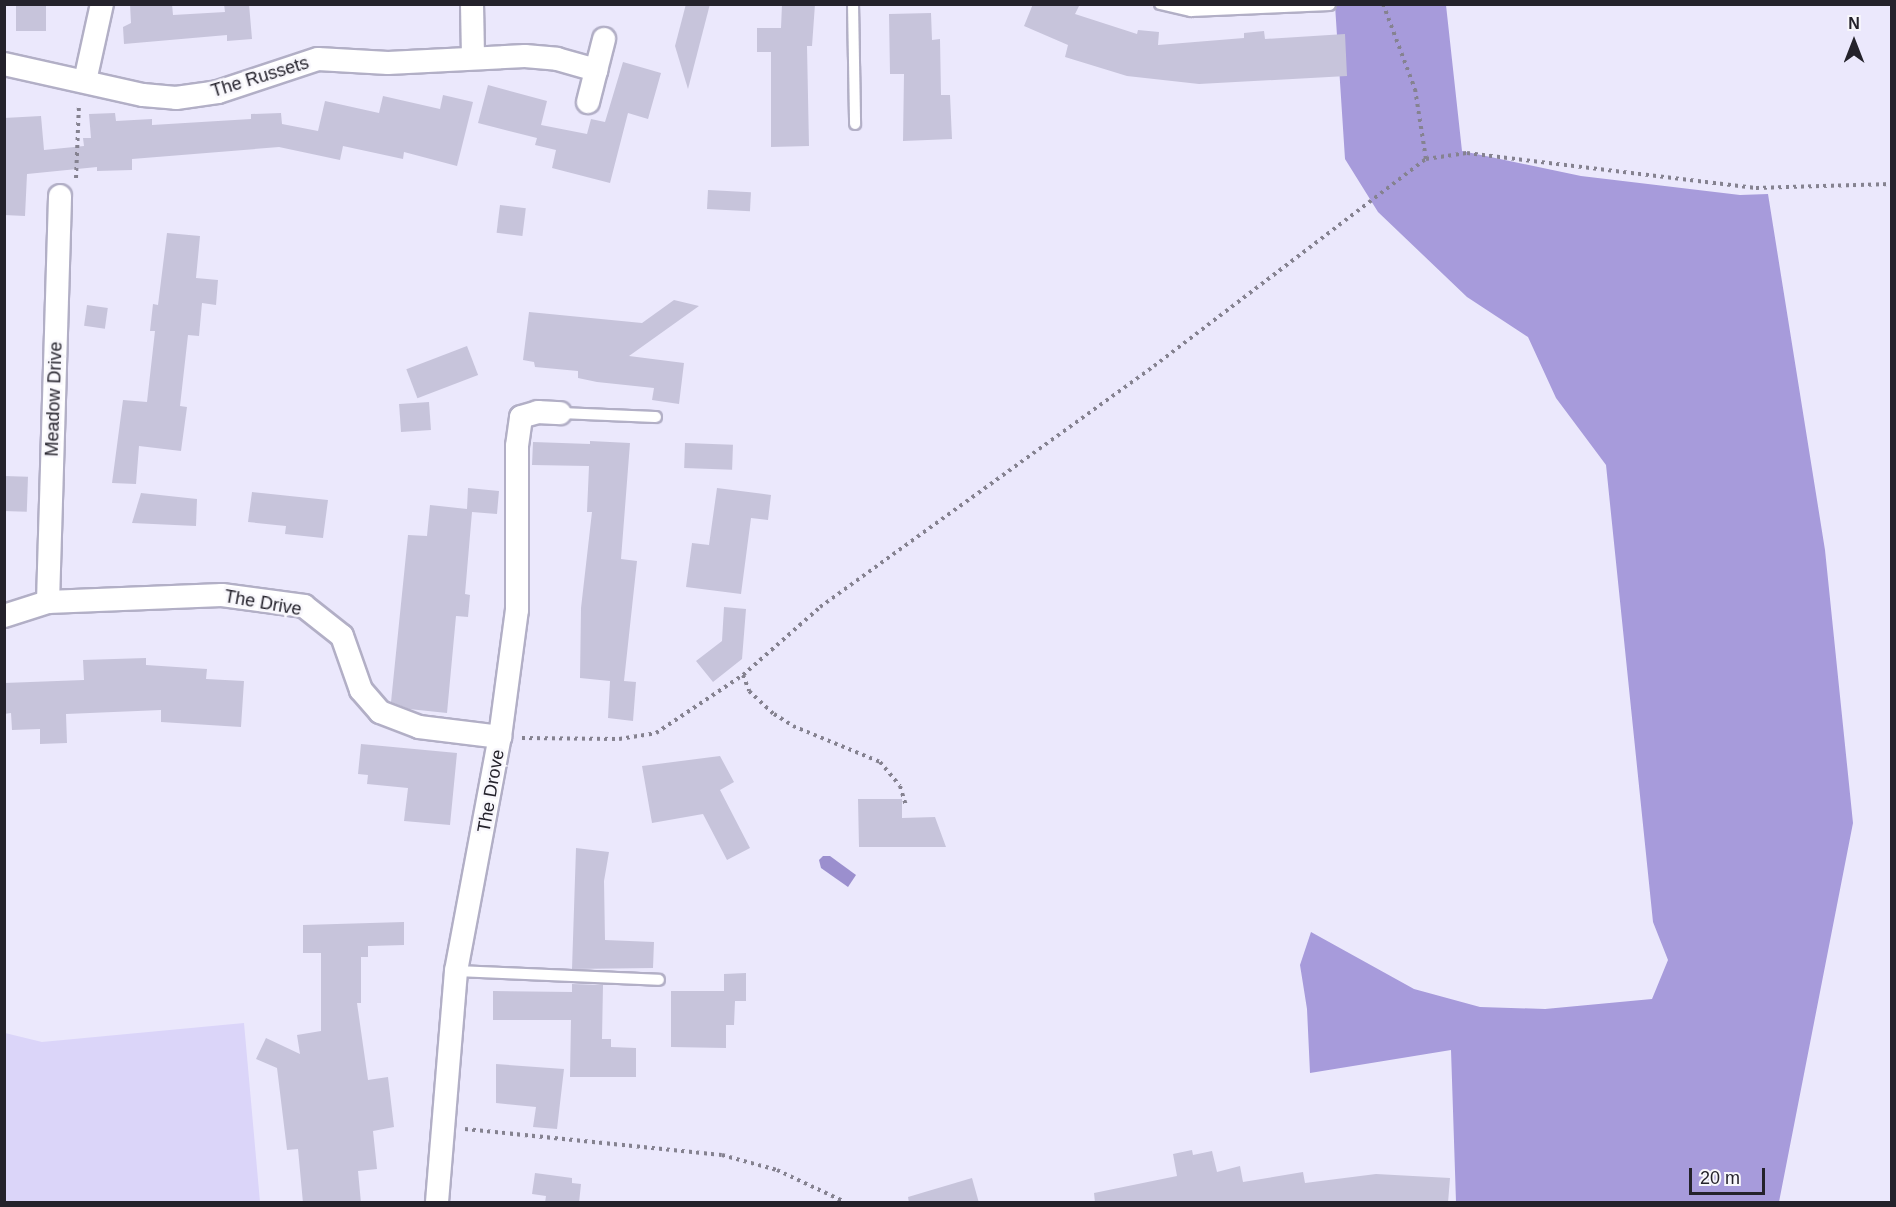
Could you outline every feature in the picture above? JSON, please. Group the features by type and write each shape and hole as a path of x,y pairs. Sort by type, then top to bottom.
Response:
{"street":[{"path":"85,81 102,4"},
{"path":"472,4 473,58"},
{"path":"588,102 604,39"},
{"name":"The Russets","path":"4,63 176,98 218,92 318,59 388,63 473,58 557,59 596,70"},
{"name":"Meadow Drive","path":"48,602 68,192"},
{"name":"The Drove","path":"437,1203 440,1127 456,971 500,737 518,610 517,446 521,417 538,412 560,413"},
{"name":"The Drive","path":"4,616 48,602 222,595 304,606 342,636 361,690 380,712 419,727 500,737"}],"lane":[{"path":"854,4 855,124"},
{"path":"1160,4 1191,11 1330,5"},
{"path":"560,413 656,417"},
{"path":"456,971 659,980"}],"path":[{"path":"1383,4 1415,89 1426,159"},
{"path":"68,192 79,99 85,81"},
{"path":"500,737 608,739 656,733 743,675 820,607 1154,366 1426,159 1467,153 1756,188 1892,184"},
{"path":"743,675 749,691 774,714 879,762 900,786 906,806"},
{"path":"440,1127 722,1155 777,1170 845,1203"}],"shaded area":[{"path":"1335,5 1446,5 1462,151 1581,176 1740,195 1768,194 1825,550 1853,823 1779,1202 1456,1202 1451,1050 1310,1073 1307,1009 1300,965 1311,932 1414,989 1480,1007 1545,1009 1652,999 1668,960 1653,922 1606,465 1556,398 1528,337 1467,297 1378,212 1345,159"},
{"path":"823,856 830,856 856,875 848,887 821,868 819,860"},
{"path":"244,1023 260,1202 5,1202 5,1033 42,1042"}],"building":[{"path":"16,4 46,4 46,31 16,31"},
{"path":"130,4 172,4 173,15 225,12 224,4 249,4 252,39 227,41 227,35 124,44 123,27 131,23"},
{"path":"686,4 710,4 688,89 675,46"},
{"path":"782,4 815,4 812,46 807,46 809,146 771,147 771,52 757,52 757,28 781,28"},
{"path":"1033,4 1080,4 1075,14 1137,34 1138,30 1159,32 1158,45 1244,38 1244,33 1264,31 1265,39 1345,34 1347,76 1199,84 1127,76 1065,57 1068,45 1024,26"},
{"path":"931,13 932,40 940,39 941,95 950,95 952,139 903,141 904,74 890,74 889,14"},
{"path":"623,62 661,73 648,119 628,113 610,183 552,168 556,150 535,145 537,138 478,123 488,85 547,101 541,125 587,134 591,119 605,122"},
{"path":"443,95 473,102 457,166 404,152 403,159 343,146 340,160 279,147 132,159 132,170 97,171 97,167 27,174 25,216 4,215 4,118 41,116 44,150 84,146 83,138 91,138 89,114 115,113 116,121 152,119 152,125 251,119 251,114 281,113 282,124 318,131 325,101 379,113 383,96 440,109"},
{"path":"708,190 751,192 750,211 707,209"},
{"path":"500,205 526,208 522,236 497,233"},
{"path":"167,233 200,236 196,278 218,280 216,305 202,303 199,336 188,335 180,406 187,407 181,451 139,446 136,484 112,483 123,400 147,402 155,331 150,331 153,304 158,305"},
{"path":"674,300 699,306 629,356 684,363 679,404 652,400 654,388 578,378 578,371 535,367 534,362 523,360 529,312 642,323"},
{"path":"87,305 108,308 105,329 84,326"},
{"path":"467,346 478,375 417,398 406,369"},
{"path":"429,402 431,430 401,432 399,404"},
{"path":"590,441 630,443 621,559 637,561 624,681 636,682 633,721 608,718 610,681 580,678 581,608 592,512 587,512 589,466 532,465 533,442 590,444"},
{"path":"685,443 733,445 732,470 684,468"},
{"path":"4,476 28,477 27,512 4,511"},
{"path":"468,488 499,491 497,514 472,512 465,594 470,595 468,617 456,616 447,713 409,709 391,702 408,535 427,536 430,505 467,509"},
{"path":"717,488 771,495 768,520 751,518 741,594 686,587 692,543 709,545"},
{"path":"252,492 328,500 323,538 285,534 286,526 248,522"},
{"path":"141,493 197,499 196,526 132,523"},
{"path":"724,607 746,609 742,659 713,682 696,661 722,641"},
{"path":"146,658 146,665 207,669 206,679 244,681 241,727 161,722 161,710 66,714 67,743 40,744 40,729 12,730 11,713 4,714 4,683 84,680 83,660"},
{"path":"361,744 457,753 450,825 404,821 408,788 367,784 368,775 358,774"},
{"path":"720,756 734,782 720,790 750,848 727,860 703,814 652,823 642,766"},
{"path":"858,799 902,799 902,818 935,817 946,847 859,847"},
{"path":"576,848 609,852 604,881 605,940 654,942 653,968 572,969"},
{"path":"404,922 404,945 368,946 368,957 361,957 361,1003 357,1003 368,1080 388,1077 394,1127 373,1131 377,1169 358,1171 361,1203 303,1203 298,1149 287,1150 277,1068 256,1059 266,1038 300,1054 297,1035 321,1031 321,953 303,953 303,925"},
{"path":"746,973 746,1001 735,1001 734,1025 726,1025 726,1048 671,1047 671,991 724,991 724,974"},
{"path":"572,984 603,985 602,1039 611,1039 611,1047 636,1048 636,1077 570,1077 571,1020 493,1020 493,991 572,992"},
{"path":"496,1064 564,1069 557,1129 533,1127 536,1107 496,1103"},
{"path":"1192,1150 1193,1155 1212,1151 1217,1172 1240,1166 1243,1182 1303,1172 1305,1183 1376,1174 1450,1178 1448,1203 1095,1203 1094,1193 1177,1176 1173,1154"},
{"path":"535,1173 572,1178 572,1183 581,1184 579,1203 545,1203 546,1196 532,1194"},
{"path":"972,1178 979,1203 909,1203 908,1197"}]}
